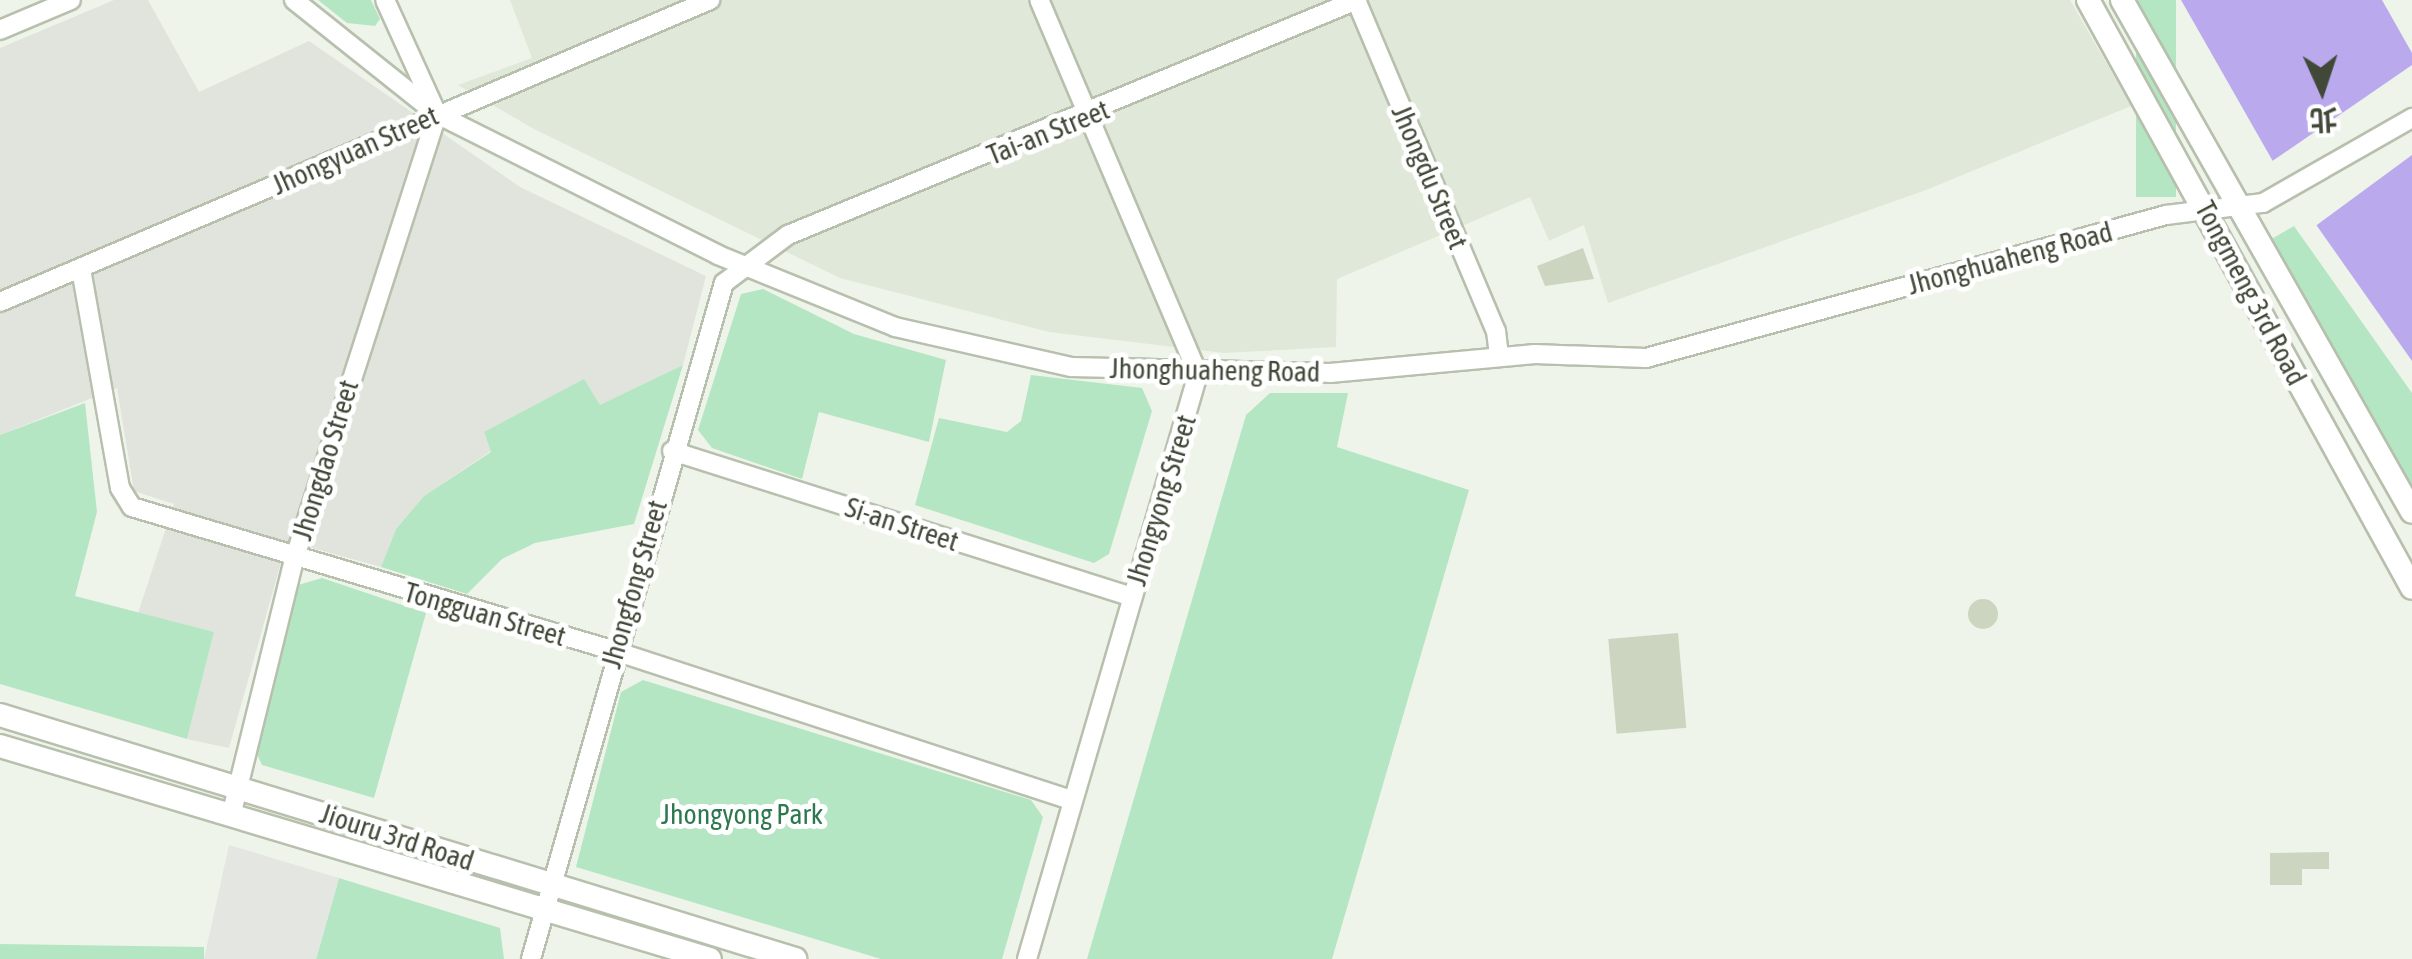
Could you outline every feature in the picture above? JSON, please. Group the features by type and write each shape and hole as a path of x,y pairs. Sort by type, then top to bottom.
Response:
{"street":[{"path":"0,30 71,0"},
{"name":"Jhonghuaheng Road","path":"294,0 436,114 741,266 895,327 1071,366 1198,374 1330,373 1498,356 1646,358 2166,215 2237,208"},
{"path":"385,0 436,114"},
{"name":"Jhongyuan Street","path":"0,302 710,0"},
{"path":"1039,0 1198,374"},
{"name":"Tai-an Street","path":"741,266 788,235 1088,116 1356,0"},
{"name":"Jhongdu Street","path":"1356,0 1496,331 1498,356"},
{"name":"Tongmeng 3rd Road","path":"2088,0 2412,588"},
{"name":"Tongmeng 3rd Road","path":"2122,0 2412,512"},
{"name":"Jhongdao Street","path":"232,812 294,560 436,114"},
{"path":"2237,208 2263,204 2412,118"},
{"name":"Jhongfong Street","path":"532,959 614,651 719,295 741,266"},
{"name":"Tongguan Street","path":"81,269 120,488 132,507 294,560 614,651 1071,800"},
{"name":"Jhongyong Street","path":"1028,959 1071,800 1198,374"},
{"name":"Si-an Street","path":"672,451 1132,597"},
{"name":"Jiouru 3rd Road","path":"0,715 238,786 710,959"},
{"name":"Jiouru 3rd Road","path":"0,746 550,899 794,959"}],"shaded area":[{"path":"114,0 148,0 199,92 309,41 520,187 706,276 683,365 600,406 584,380 484,433 491,451 424,496 396,529 381,567 287,541 229,748 187,739 214,632 138,613 174,504 134,491 117,388 0,435 0,48"},
{"path":"510,0 2070,0 2131,106 1926,190 1608,303 1584,225 1549,241 1530,197 1337,279 1336,347 1224,353 1049,332 840,278 534,129 458,85 532,58"},
{"path":"2181,0 2382,0 2412,53 2412,361 2279,172"},
{"path":"229,845 339,878 316,959 204,959"}],"green space":[{"path":"318,0 371,0 380,19 375,26 347,23"},
{"path":"2136,0 2176,0 2176,197 2136,197"},
{"path":"2294,226 2412,393 2412,499 2266,242"},
{"path":"763,289 854,334 946,360 929,442 819,412 802,479 712,448 698,430 741,294"},
{"path":"683,365 634,524 535,543 502,559 467,594 381,567 396,529 424,496 491,452 484,432 584,379 600,405"},
{"path":"1031,375 1142,388 1152,411 1109,554 1094,563 915,505 939,418 1007,432 1021,421"},
{"path":"1270,393 1348,393 1337,447 1469,490 1332,959 1087,959 1246,415"},
{"path":"85,403 97,512 75,596 214,632 187,739 0,684 0,435"},
{"path":"322,578 426,613 374,798 262,765 255,750 298,585"},
{"name":"Jhongyong Park","path":"643,680 1031,800 1043,817 1002,959 881,959 576,867 621,692"},
{"path":"339,878 500,928 504,959 316,959"},
{"path":"0,944 204,947 204,959 0,959"}],"pier":[{"path":"2412,65 2412,155 2310,230 2268,164"}],"building":[{"path":"1583,248 1594,279 1545,286 1537,266"},
{"path":"1983,599 1994,603 1998,614 1994,625 1983,629 1972,625 1968,614 1972,603"},
{"path":"1678,633 1686,728 1617,734 1608,639"},
{"path":"2329,852 2329,869 2302,869 2302,885 2270,885 2270,853"}]}
